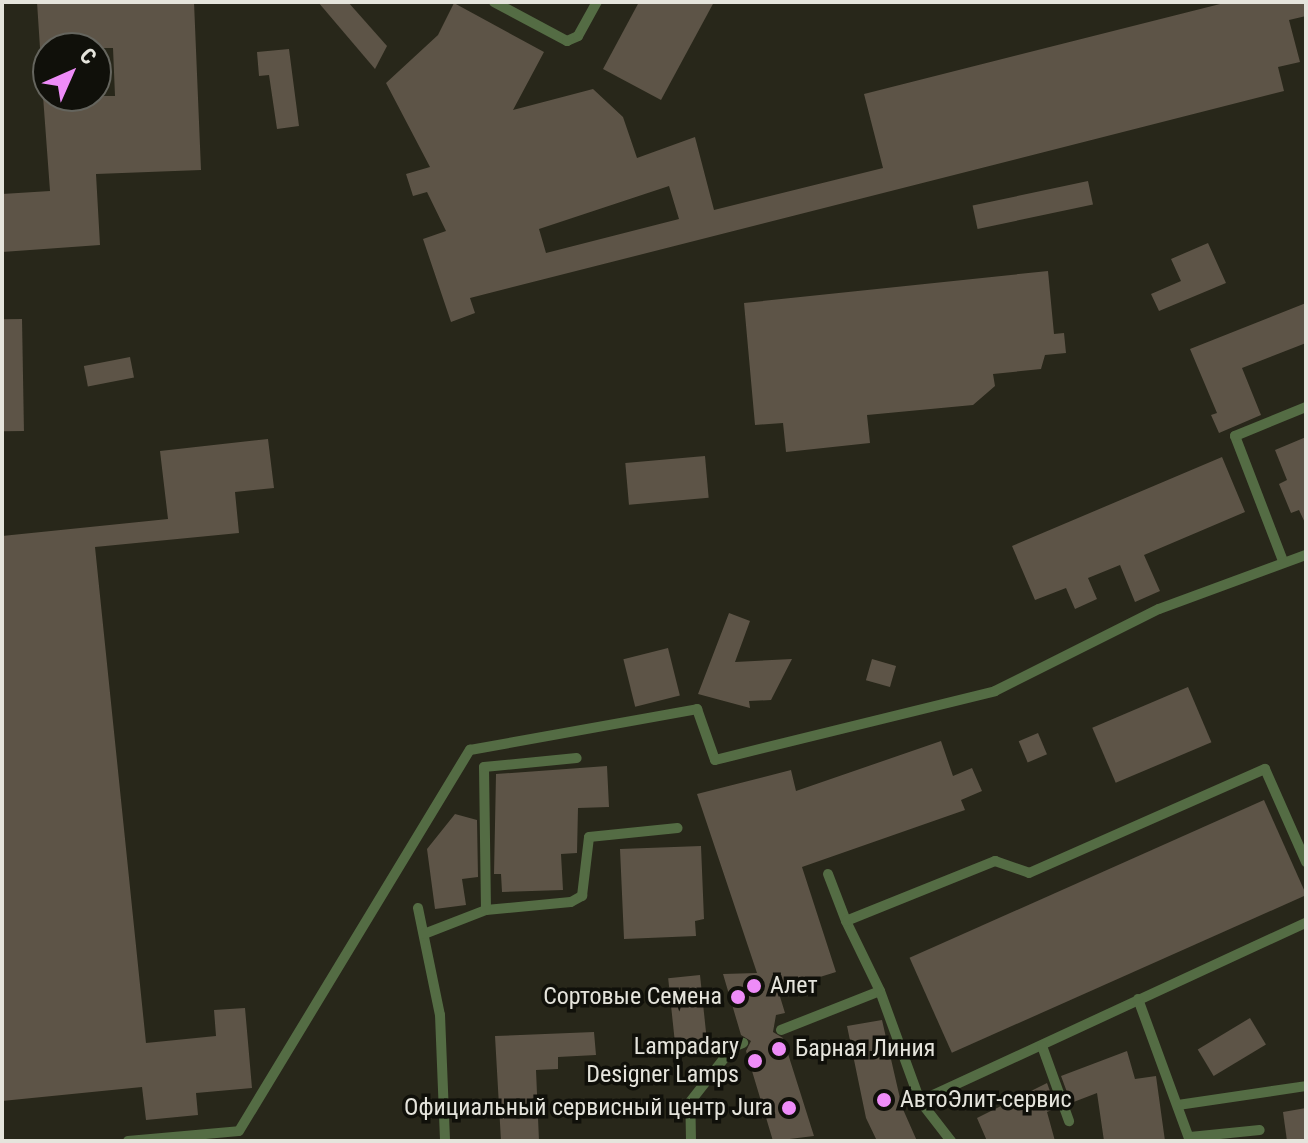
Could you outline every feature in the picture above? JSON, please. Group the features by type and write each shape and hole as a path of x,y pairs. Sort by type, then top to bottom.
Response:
{"lane":[{"path":"494,2 567,41 578,36 597,2"},
{"path":"1283,561 1235,436 1306,407"},
{"path":"128,1141 239,1131 470,750 697,709 715,760 995,691 1159,609 1306,555"},
{"path":"486,910 484,767 577,758"},
{"path":"846,921 995,861 1029,873 1265,769 1306,862"},
{"path":"424,934 486,910 571,902 582,896 589,837 678,828"},
{"path":"828,874 846,921 880,991 920,1101 951,1141"},
{"path":"418,908 440,1015 445,1141"},
{"path":"920,1101 1306,923"},
{"path":"781,1030 880,991"},
{"path":"1138,999 1190,1139 1260,1130"},
{"path":"691,1141 690,1102 733,1047 743,1043"},
{"path":"1042,1046 1069,1121"},
{"path":"1178,1105 1306,1086"}],"building":[{"path":"37,2 194,2 201,170 96,174 100,245 2,252 2,194 50,191 44,112 112,112 112,96 115,96 112,32 39,32"},
{"path":"318,2 348,2 387,46 375,69"},
{"path":"639,2 714,2 661,100 603,69"},
{"path":"1228,2 1306,2 1306,16 1289,20 1300,62 1278,67 1284,91 470,298 475,313 451,322 423,239 446,231 427,192 413,196 406,174 430,167 386,83 438,35 454,3 544,52 513,110 593,89 623,117 637,158 695,137 714,210 883,168 864,94","holes":["669,186 679,219 546,253 539,229"]},
{"path":"289,49 299,126 277,129 269,75 259,76 257,52"},
{"path":"1088,181 1093,204 978,229 973,206"},
{"path":"1208,243 1226,283 1159,311 1151,294 1181,281 1171,259"},
{"path":"1048,271 1054,334 1064,333 1066,353 1045,355 1041,369 993,374 995,386 973,405 867,415 870,443 786,452 783,423 755,425 744,303"},
{"path":"1306,303 1306,343 1242,368 1261,415 1219,433 1211,415 1217,413 1190,349"},
{"path":"2,319 22,319 24,431 4,431"},
{"path":"130,357 134,378 88,387 84,366"},
{"path":"1306,437 1306,525 1299,510 1291,513 1279,484 1287,480 1275,450"},
{"path":"268,439 274,488 235,492 239,533 95,547 146,1043 216,1036 214,1010 245,1008 252,1088 196,1093 198,1115 146,1120 142,1087 2,1101 2,536 168,519 160,451"},
{"path":"705,456 709,498 629,505 625,463"},
{"path":"1222,457 1245,512 1144,555 1160,591 1135,602 1120,565 1088,578 1097,599 1075,609 1066,588 1035,600 1012,546"},
{"path":"729,613 750,621 735,662 792,659 771,700 749,701 750,708 698,694"},
{"path":"668,648 680,696 635,707 623,659"},
{"path":"872,659 896,666 890,687 866,680"},
{"path":"1188,687 1211,742 1116,783 1092,728"},
{"path":"1038,733 1047,754 1028,762 1019,741"},
{"path":"941,741 953,776 972,768 982,791 961,800 965,810 802,867 836,972 778,990 785,1013 776,1015 773,1032 783,1038 814,1136 773,1141 746,1051 751,1041 741,1035 723,974 757,973 697,794 791,770 796,791"},
{"path":"607,766 609,807 578,808 577,853 561,854 563,890 502,892 501,874 494,874 496,774"},
{"path":"1264,800 1306,895 952,1053 910,958"},
{"path":"455,814 477,820 478,877 462,879 466,905 435,909 427,849"},
{"path":"701,846 704,919 695,921 696,936 624,939 620,849"},
{"path":"700,975 707,1042 675,1045 668,978"},
{"path":"1250,1018 1266,1045 1214,1076 1198,1049"},
{"path":"882,1020 902,1107 917,1141 877,1141 866,1118 847,1026"},
{"path":"594,1032 596,1055 558,1057 558,1069 536,1070 539,1141 501,1141 495,1036"},
{"path":"1127,1051 1135,1079 1156,1076 1165,1141 1104,1141 1097,1093 1071,1103 1061,1076"},
{"path":"1047,1083 1056,1108 1047,1112 1055,1141 987,1141 977,1118"},
{"path":"1306,1108 1306,1141 1287,1141 1283,1112"}],"place":[{"name":"Алет","path":"754,986"},
{"name":"Сортовые Семена","path":"738,997"},
{"name":"Барная Линия","path":"779,1049"},
{"name":"Lampadary Designer Lamps","path":"755,1061"},
{"name":"АвтоЭлит-сервис","path":"884,1100"},
{"name":"Официальный сервисный центр Jura","path":"789,1108"}]}
